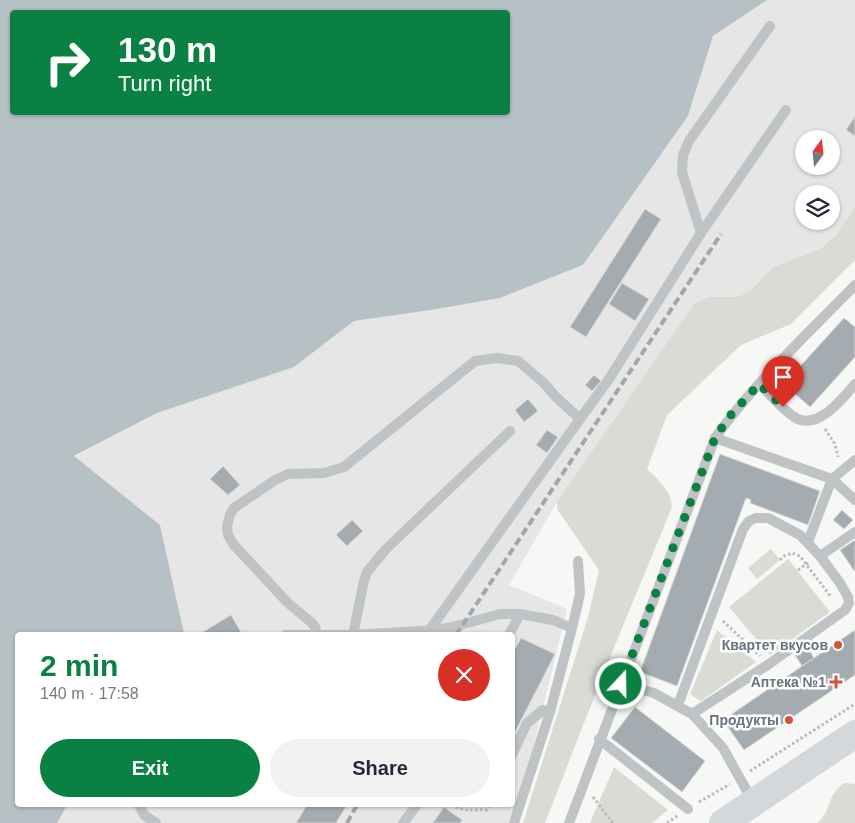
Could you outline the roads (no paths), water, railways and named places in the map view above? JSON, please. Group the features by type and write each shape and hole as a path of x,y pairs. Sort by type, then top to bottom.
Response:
{"main road":[{"path":"723,823 855,734"}],"lane":[{"path":"701,232 682,172 683,156 699,127 770,26"},
{"path":"428,632 609,378 701,232 786,110"},
{"path":"569,823 599,739 715,438 729,417 759,384 855,285"},
{"path":"316,632 312,623 288,603 234,545 228,535 227,521 234,508 275,480 288,474 324,473 344,468 475,361 497,358 518,362 544,383 580,419"},
{"path":"759,384 793,417 809,421 818,418 830,410 855,384"},
{"path":"354,632 364,581 374,562 386,548 510,431"},
{"path":"715,438 832,479 855,500"},
{"path":"808,542 832,479 855,460"},
{"path":"678,705 743,529 749,521 756,518 768,518 800,535 820,556 840,583 848,597 849,603 842,612 769,664 692,714"},
{"path":"820,556 855,532"},
{"path":"514,823 550,712 572,628 580,594 578,561"},
{"path":"428,632 500,614 520,614 553,620 572,628"},
{"path":"511,632 520,614"},
{"path":"621,684 654,693 692,714 724,748 739,779 754,803"},
{"path":"515,749 527,723 543,710 550,712"},
{"path":"599,739 688,809"},
{"path":"140,807 144,815 156,823"},
{"path":"403,823 415,807"}],"railway":[{"path":"458,632 721,234"},
{"path":"347,823 356,807"}],"place":[{"name":"Квартет вкусов","path":"838,645"},
{"name":"Аптека №1","path":"836,682"},
{"name":"Продукты","path":"789,720"}]}
